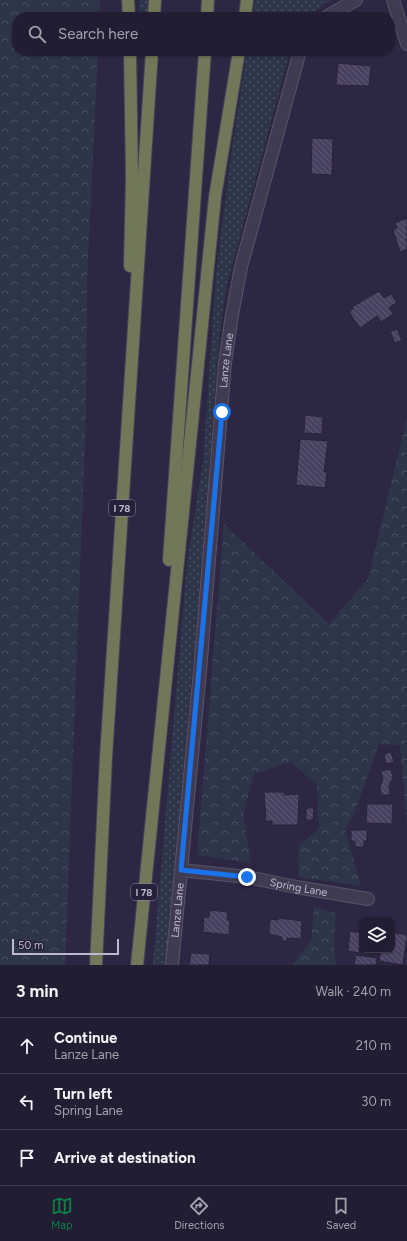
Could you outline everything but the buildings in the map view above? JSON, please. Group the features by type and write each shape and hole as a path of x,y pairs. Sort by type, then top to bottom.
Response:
{"highway":[{"path":"128,0 129,12"},
{"path":"155,12 156,0"},
{"path":"207,12 208,0"},
{"path":"246,12 247,0"},
{"path":"106,757 112,557 130,255 132,178 130,56"},
{"name":"I 78","path":"96,965 106,757 152,56"},
{"name":"I 78","path":"137,965 151,819 205,56"},
{"path":"151,819 215,197 238,56"}],"street":[{"path":"335,12 356,0"},
{"path":"393,0 405,29 407,44"},
{"name":"Lanze Lane","path":"172,965 202,655 225,363 232,315 243,259 299,56"},
{"name":"Spring Lane","path":"181,870 247,877 296,887 368,898"}],"green space":[{"path":"0,0 100,0 100,12 12,12 12,56 98,56 87,281 86,415 65,965 0,965"},
{"path":"139,0 150,0 149,12 139,12"},
{"path":"255,0 331,0 313,12 254,12"},
{"path":"246,56 289,56 226,288 219,339 196,630 165,965 153,965 187,564 203,462 216,275 231,155"},
{"path":"407,418 407,824 400,745 379,744 354,814 345,829 361,886 298,877 299,846 319,828 317,785 291,762 254,774 243,815 251,863 197,855 224,524 329,624 368,579"},
{"path":"314,907 336,913 334,945 336,965 292,965 311,941"}],"route":[{"path":"222,412 181,870 247,877"}]}
